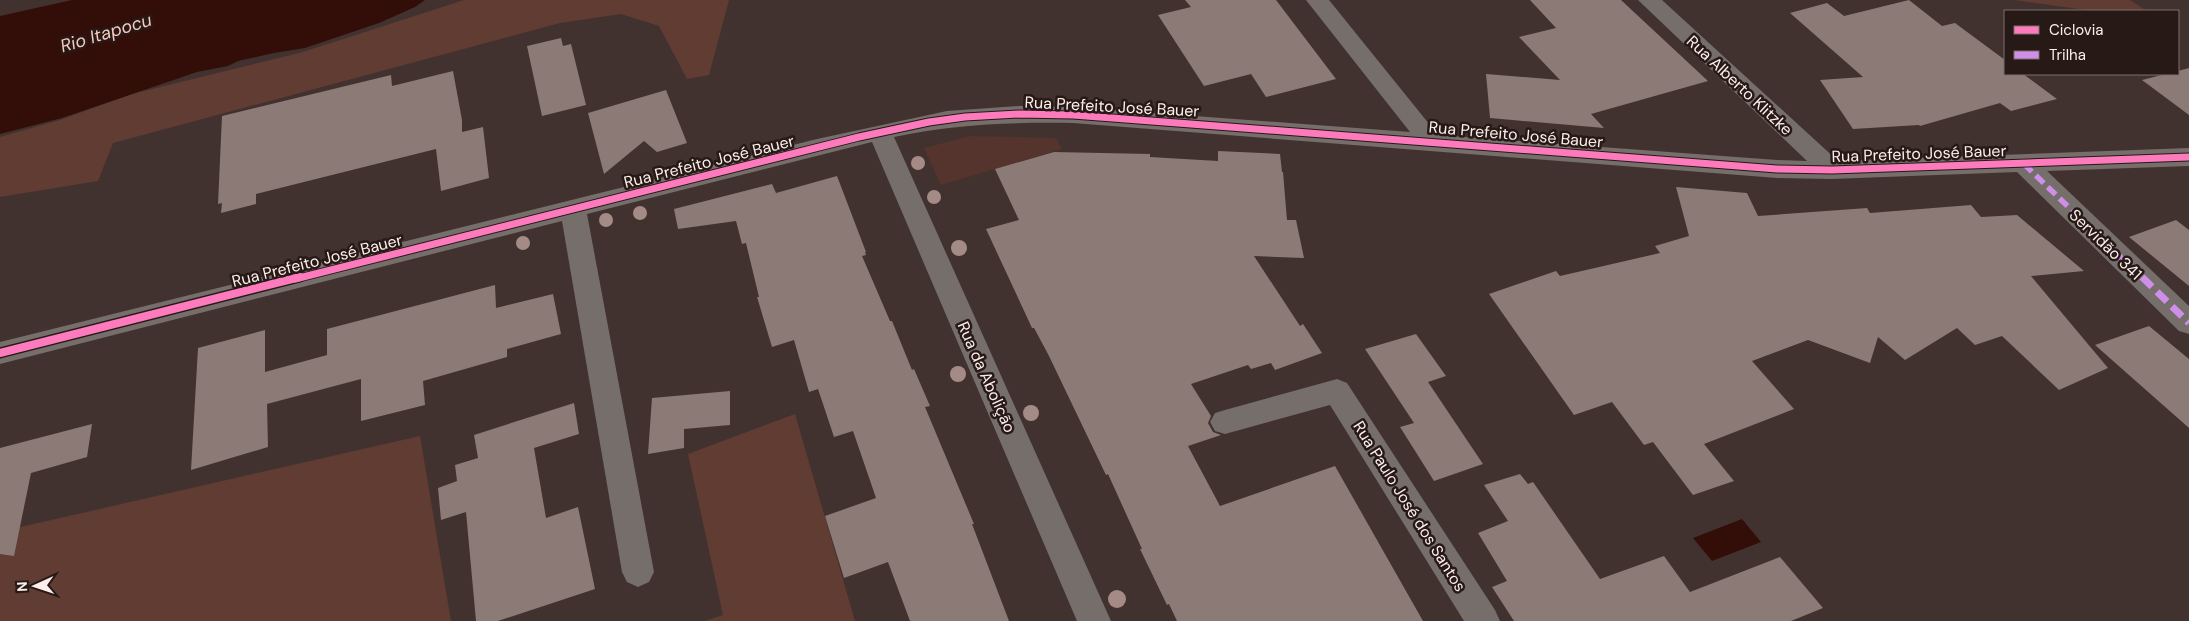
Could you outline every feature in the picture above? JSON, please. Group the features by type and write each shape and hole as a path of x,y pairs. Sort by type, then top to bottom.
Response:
{"street":[{"path":"1317,0 1430,141"},
{"name":"Rua Alberto Klitzke","path":"1648,0 1832,170"},
{"name":"Rua Prefeito José Bauer","path":"0,353 880,132 930,122 1022,114 1160,121 1777,169 1832,170 2189,157"},
{"name":"Rua da Abolição","path":"880,132 1094,621"},
{"name":"Servidão 341","path":"2024,164 2189,323"},
{"path":"573,210 638,572"},
{"name":"Rua Paulo José dos Santos","path":"1225,422 1337,391 1483,621"}],"shaded area":[{"path":"464,0 729,0 709,75 687,79 659,26 621,14 560,23 113,143 98,181 0,197 0,137 60,120 132,94 303,52"},
{"path":"2014,0 2130,0 2145,10 2086,10"},
{"path":"970,136 1056,138 1062,149 941,185 924,148"},
{"path":"795,414 855,621 705,621 723,615 688,454"},
{"path":"420,436 451,621 0,621 0,537 3,531"}],"water":[{"name":"Rio Itapocu","path":"72,0 425,0 415,7 379,23 305,48 238,61 228,66 197,72 62,118 0,134 0,16"},
{"path":"1742,519 1761,542 1712,561 1693,538"}],"building":[{"path":"1185,0 1276,0 1336,79 1266,97 1251,74 1204,86 1158,15 1191,7"},
{"path":"1530,0 1621,0 1708,81 1591,114 1604,128 1490,118 1486,74 1560,80 1519,37 1556,28"},
{"path":"1909,0 1942,26 1955,23 2004,59 2004,75 2024,75 2057,99 2011,111 2000,103 1920,126 1853,129 1820,80 1863,77 1790,13 1827,3 1844,16"},
{"path":"561,38 563,46 571,44 586,105 542,116 527,46"},
{"path":"2189,68 2189,115 2142,80 2162,75 2179,75 2179,71"},
{"path":"453,71 462,120 462,132 483,127 489,178 441,191 436,149 256,194 256,204 221,213 222,203 218,204 222,116 391,75 392,86"},
{"path":"666,90 687,143 657,152 644,141 604,174 588,113"},
{"path":"1218,151 1280,154 1287,220 1296,220 1304,258 1254,256 1300,326 1303,324 1322,353 1275,370 1271,363 1251,369 1248,365 1191,384 1211,416 1208,423 1213,432 1221,435 1188,446 1220,506 1335,466 1423,621 1177,621 1169,604 1167,605 1140,549 1142,549 1108,474 1106,475 1048,354 1034,328 1032,328 986,229 1019,220 995,169 1054,152 1150,154 1150,157 1218,161"},
{"path":"837,176 866,252 866,255 862,256 912,370 914,369 930,406 925,407 974,524 972,524 1009,621 910,621 888,562 844,578 825,516 876,498 853,431 834,437 818,389 809,392 794,340 772,347 757,297 759,297 746,243 742,244 736,221 678,229 674,209 772,184 776,193"},
{"path":"1676,187 1747,193 1758,216 1867,208 1870,213 1971,205 1981,217 2017,215 2084,271 2031,276 2108,368 2059,390 2002,336 1975,345 1957,328 1905,360 1878,337 1870,363 1808,340 1752,361 1794,409 1704,444 1734,481 1693,495 1653,442 1644,445 1612,402 1574,415 1489,294 1556,271 1560,276 1660,253 1655,246 1689,236"},
{"path":"2176,220 2189,230 2189,286 2129,237"},
{"path":"495,285 496,308 553,294 561,334 507,349 507,357 423,381 425,405 361,421 361,379 267,404 268,447 191,470 198,348 265,330 265,372 327,355 327,329"},
{"path":"2149,326 2189,359 2189,428 2095,345"},
{"path":"1416,334 1446,376 1428,382 1483,464 1434,481 1400,427 1414,423 1365,349"},
{"path":"730,391 730,425 684,429 684,448 648,454 652,398"},
{"path":"574,403 579,434 534,448 546,518 578,507 595,589 498,621 476,621 466,512 441,520 438,488 457,481 455,465 478,458 474,435"},
{"path":"92,424 87,457 31,473 14,556 0,554 0,448"},
{"path":"1520,474 1528,484 1533,482 1600,579 1664,556 1690,592 1780,557 1823,608 1791,621 1514,621 1492,587 1507,581 1478,533 1508,521 1484,485"}],"marked path":[{"path":"2024,164 2189,323"}],"cycle path":[{"path":"0,353 817,147 915,125 965,117 1019,114 1073,115 1777,169 1832,170 2189,157"}]}
